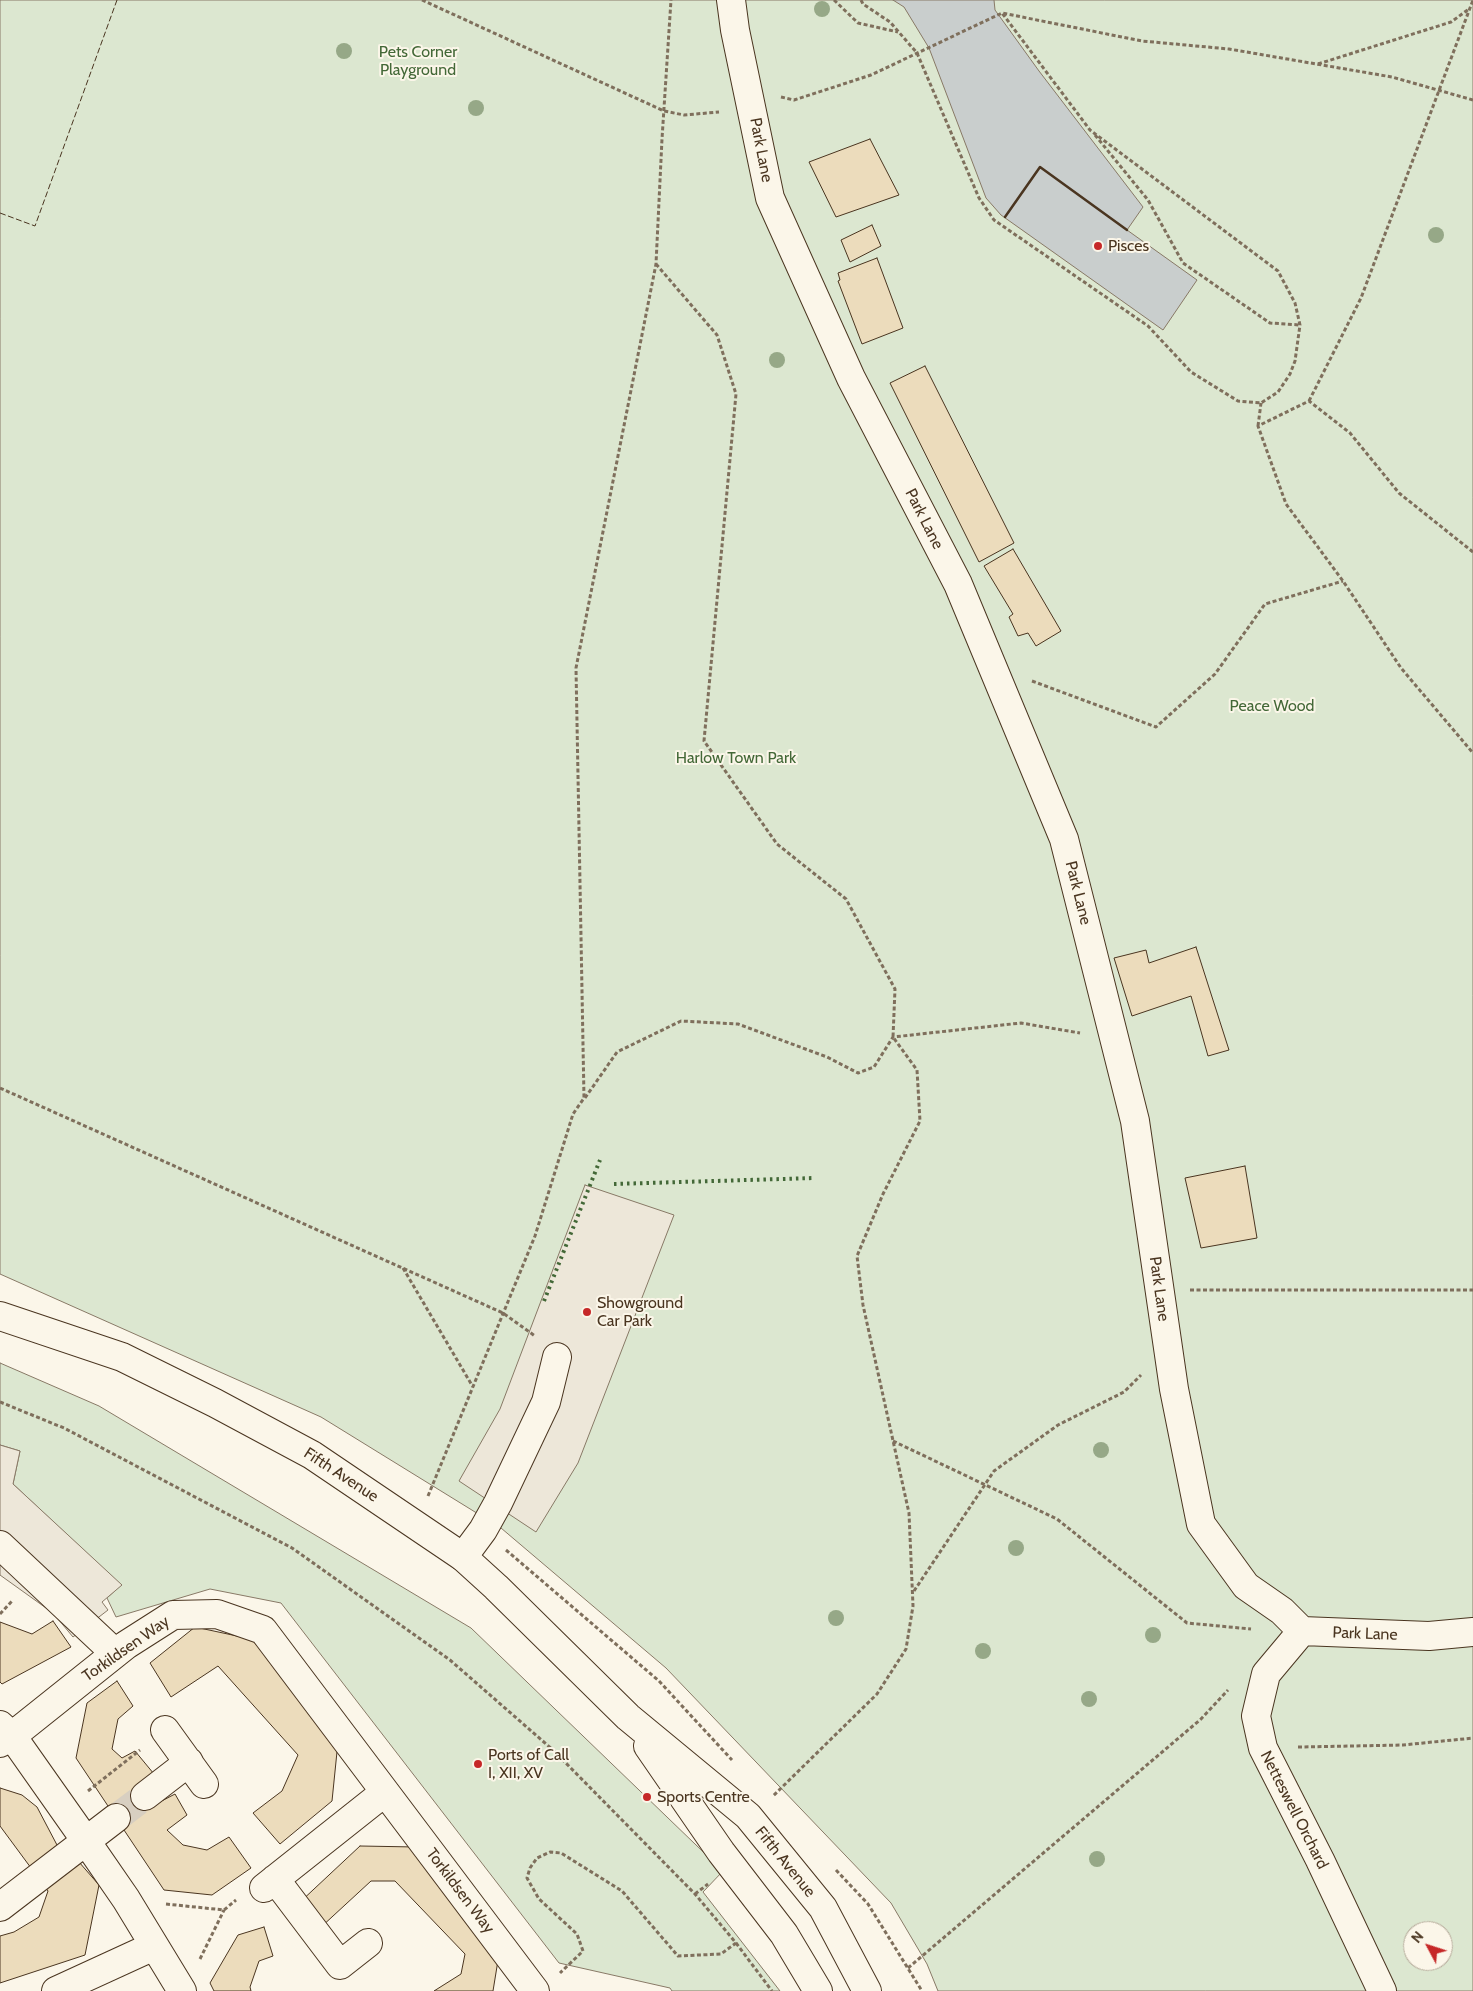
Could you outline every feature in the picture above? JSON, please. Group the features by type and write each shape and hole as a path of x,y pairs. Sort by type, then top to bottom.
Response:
{"street":[{"name":"Park Lane","path":"731,0 735,30 770,198 851,378 958,584 1064,838 1135,1121 1168,1348 1201,1524 1246,1586 1282,1611 1302,1631 1429,1636 1473,1632"},
{"name":"Fifth Avenue","path":"0,1316 122,1357 215,1403 312,1454 463,1556 628,1716 748,1816 823,1908 867,1991"},
{"path":"463,1556 482,1530 498,1503 546,1402 557,1357"},
{"path":"0,1545 115,1653"},
{"name":"Torkildsen Way","path":"182,1991 126,1900 86,1841 64,1810 4,1735 115,1653 172,1615 217,1614 263,1630 385,1792 545,1984"},
{"name":"Netteswell Orchard","path":"1302,1631 1266,1674 1256,1716 1263,1748 1320,1860 1382,1991"},
{"name":"Fifth Avenue","path":"628,1716 721,1852 784,1934 818,1991"},
{"path":"165,1730 204,1784"},
{"path":"145,1796 189,1762"},
{"path":"368,1943 340,1965 269,1884 385,1792"},
{"path":"0,1907 116,1818"},
{"path":"56,1991 154,1946"}],"path":[{"path":"422,0 664,111 684,115 731,110 749,91 794,100 872,75 1002,13 1142,42 1229,49 1392,77 1473,100"},
{"path":"584,1098 576,668 656,264 671,0"},
{"path":"834,0 858,23 899,32"},
{"path":"861,0 862,4 890,22 917,53 978,198 994,220 1148,326 1190,372 1238,401 1261,403 1278,392 1290,374 1295,361 1300,325 1295,303 1278,271 1090,130"},
{"path":"1258,426 1309,401 1361,298 1473,0"},
{"path":"1317,64 1451,22 1470,9"},
{"path":"1002,13 1090,130 1148,200 1183,263 1270,323 1300,325"},
{"path":"428,1496 534,1236 573,1114 618,1052 681,1021 738,1024 827,1057 858,1073 874,1067 893,1036 895,989 846,899 777,844 704,741 736,394 717,335 656,264"},
{"path":"1309,401 1350,433 1399,494 1473,552"},
{"path":"1261,403 1258,426 1286,504 1342,581 1401,668 1473,753"},
{"path":"992,667 1156,727 1216,674 1265,604 1342,581"},
{"path":"893,1036 1021,1022 1076,1031 1117,1050"},
{"path":"770,1800 877,1694 906,1649 914,1606 909,1513 863,1305 857,1256 883,1194 920,1122 917,1070 893,1036"},
{"path":"0,1088 504,1313 543,1341 557,1357"},
{"path":"402,1268 473,1387"},
{"path":"1159,1290 1473,1290"},
{"path":"913,1592 994,1471 1058,1425 1124,1392 1168,1348"},
{"path":"0,1402 64,1428 292,1548 450,1660 553,1750 694,1894 736,1943 772,1991"},
{"path":"893,1441 1057,1519 1187,1623 1250,1629 1282,1611"},
{"path":"908,1968 1201,1719 1232,1686"},
{"path":"64,1810 165,1730"},
{"path":"1263,1748 1403,1745 1473,1738"},
{"path":"545,1984 583,1951 577,1934 539,1899 527,1878 530,1868 537,1858 550,1852 561,1853 622,1891 678,1956 721,1954 736,1943"},
{"path":"196,1967 224,1910 238,1898 269,1884"},
{"path":"126,1900 224,1910"}],"green space":[{"name":"Harlow Town Park","path":"0,0 1473,0 1473,1991 938,1991 927,1964 891,1903 666,1668 501,1528 321,1417 0,1274"},
{"path":"0,1363 99,1406 471,1628 723,1871 703,1892 780,1991 672,1991 670,1988 559,1963 281,1603 210,1589 116,1617 107,1598 121,1585 13,1484 20,1451 0,1445"}],"shaded area":[{"path":"893,0 994,0 995,10 1143,207 1127,230 1197,280 1163,330 1001,215 986,198 929,48 904,7"},
{"name":"Showground Car Park","path":"585,1185 674,1215 578,1463 536,1532 459,1481 500,1409"},
{"path":"0,1445 20,1451 13,1484 122,1585 102,1602 108,1610 73,1637 53,1613 0,1575"}],"building":[{"path":"870,139 899,195 836,217 809,162"},
{"path":"872,225 881,246 850,262 841,240"},
{"path":"877,258 903,328 862,344 838,281 840,280 838,273"},
{"path":"925,366 1014,543 979,562 890,383"},
{"path":"1013,549 1061,631 1036,646 1028,633 1018,636 1009,617 1013,614 984,566"},
{"path":"1196,947 1229,1050 1208,1056 1191,996 1132,1016 1114,958 1146,950 1149,963"},
{"path":"1245,1166 1257,1238 1201,1248 1185,1178"},
{"path":"53,1621 71,1647 2,1684 0,1682 0,1622 32,1634"},
{"path":"195,1627 251,1639 339,1732 332,1801 280,1844 253,1813 282,1791 298,1755 218,1666 171,1697 150,1663"},
{"path":"117,1681 133,1706 118,1719 112,1749 122,1758 135,1751 154,1774 154,1805 175,1794 187,1815 167,1830 183,1845 207,1850 229,1837 251,1868 212,1895 164,1890 76,1758 87,1703"},
{"path":"0,1788 22,1795 37,1807 57,1845 79,1862 99,1885 85,1955 0,1983 0,1936 14,1932 39,1917 48,1891 0,1826"},
{"path":"360,1846 416,1847 500,1948 493,1991 434,1991 461,1974 465,1954 395,1881 371,1881 320,1928 298,1904"},
{"path":"264,1927 273,1956 259,1961 250,1987 251,1991 214,1991 210,1983 238,1935"}],"tunnel":[{"path":"116,1818 145,1796"}],"hedge":[{"path":"544,1301 600,1160"},
{"path":"614,1184 815,1178"}],"fence":[{"path":"0,213 35,226 117,0"}],"wall":[{"path":"1005,217 1040,167 1127,230"}],"place":[{"name":"Pisces","path":"1098,246"},
{"name":"Showground Car Park","path":"587,1312"},
{"name":"Ports of Call I, XII, XV","path":"478,1764"},
{"name":"Sports Centre","path":"647,1797"}],"park label":[{"name":"Pets Corner Playground","path":"418,61"},
{"name":"Peace Wood","path":"1272,706"}]}
